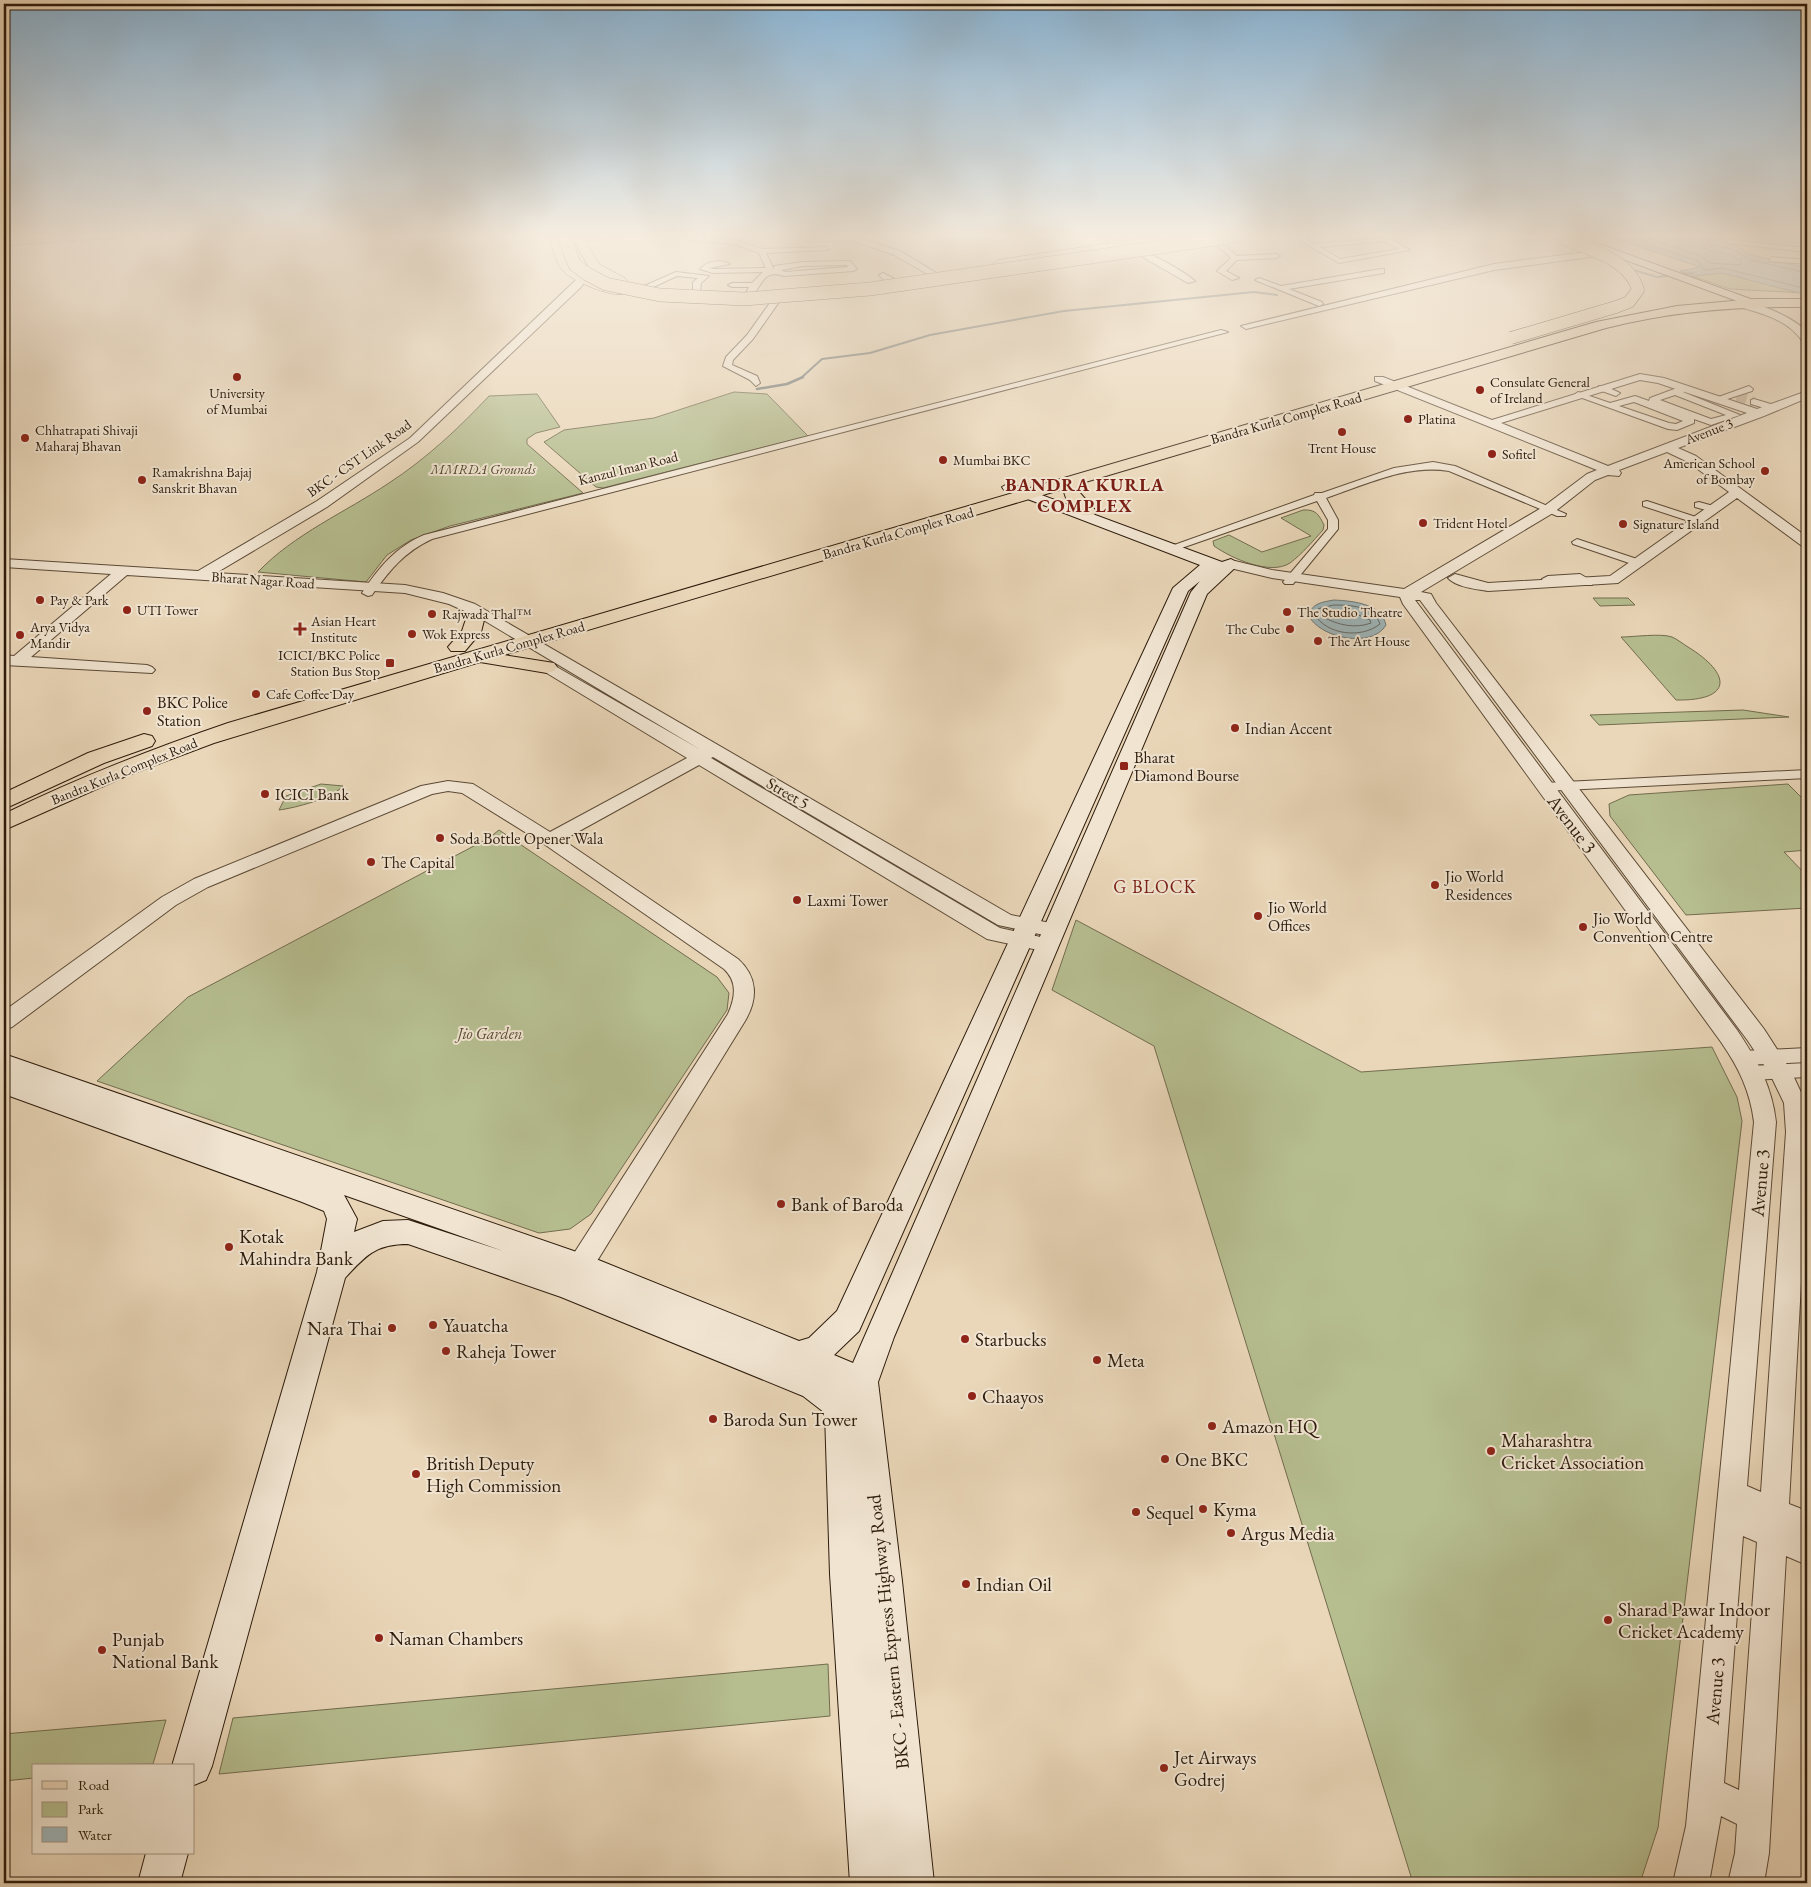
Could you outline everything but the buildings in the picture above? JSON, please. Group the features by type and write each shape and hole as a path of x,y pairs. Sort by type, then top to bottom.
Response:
{"main road":[{"path":"1492,347 1511,338 1551,326"},
{"name":"Bandra Kurla Complex Road","path":"1024,489 1076,480 1390,382 1492,347 1566,326"},
{"name":"Bandra Kurla Complex Road","path":"4,823 76,788 185,744 464,653 1390,382 1426,386 1603,326"},
{"path":"1076,480 1071,486 1072,494 1088,511"},
{"path":"1024,489 1088,511 1172,547"},
{"path":"799,1356 820,1348 848,1321 1038,935 1199,592 1222,565 1024,489"},
{"path":"474,620 464,653 546,667"},
{"name":"Bandra Kurla Complex Road","path":"4,802 96,758 175,730 464,653"},
{"path":"871,1883 848,1574 851,1394 881,1330 1038,935"},
{"path":"4,1064 580,1266 799,1356 851,1394"},
{"path":"4,1084 334,1203 342,1219 332,1272 193,1764"},
{"path":"332,1272 353,1248 367,1238 389,1231 408,1232 569,1287 814,1385 851,1394"},
{"name":"BKC - Eastern Express Highway Road","path":"851,1394 886,1600 913,1883"},
{"path":"159,1883 167,1854"}],"street":[{"name":"BKC - CST Link Road","path":"200,576 344,489 398,452 443,414 532,326"},
{"path":"480,395 549,326"},
{"path":"756,383 754,378 727,366 729,359 758,326"},
{"path":"1797,326 1807,340"},
{"name":"Kanzul Iman Road","path":"376,590 407,556 438,539 914,414 918,411 1224,332"},
{"path":"504,353 520,353"},
{"path":"1498,422 1578,394 1631,379 1649,377 1680,390 1736,414 1721,423 1708,422 1653,401 1680,390 1755,407"},
{"path":"1390,382 1616,470"},
{"path":"1426,386 1498,422 1616,470"},
{"path":"1602,388 1616,393"},
{"path":"1718,400 1734,396 1749,389"},
{"path":"1578,394 1610,406 1645,418 1652,417 1664,421 1660,424 1677,427 1692,421 1636,399 1610,406"},
{"name":"Avenue 3","path":"1417,599 1548,510 1591,477 1616,470 1672,449 1807,394"},
{"name":"Avenue 3","path":"1672,449 1755,407 1804,406"},
{"name":"BKC - CST Link Road","path":"391,471 435,438"},
{"path":"1672,449 1692,459 1807,543"},
{"path":"398,452 414,454"},
{"path":"1172,547 1403,468 1433,465 1451,468 1561,514"},
{"name":"Avenue 3","path":"1417,599 1561,514 1616,470"},
{"name":"BKC - CST Link Road","path":"265,552 361,492 344,489"},
{"path":"1455,578 1488,587 1612,580 1639,563 1737,492"},
{"path":"1291,580 1333,529 1333,520 1319,496"},
{"path":"1647,504 1698,520"},
{"path":"1699,505 1713,509"},
{"path":"1577,542 1639,563"},
{"name":"Bharat Nagar Road","path":"4,563 120,573 376,590 437,602 514,638"},
{"path":"1222,565 1291,580 1417,599"},
{"path":"225,577 241,567"},
{"name":"Bharat Nagar Road","path":"4,569 225,577 446,596 514,638"},
{"path":"10,660 120,573"},
{"name":"Avenue 3","path":"1417,599 1566,786 1762,1065 1765,1122 1703,1826 1691,1883"},
{"name":"Avenue 3","path":"1417,599 1544,787 1762,1065 1795,1103 1798,1132 1752,1854 1746,1883"},
{"name":"Street 5","path":"514,638 546,667 706,754"},
{"name":"Street 5","path":"514,638 706,754 994,934 1038,935"},
{"path":"10,660 147,670"},
{"path":"550,840 706,754"},
{"path":"1544,787 1807,774"},
{"path":"4,1022 169,902 201,883 427,790 448,786 467,788 550,840 734,967 743,979 746,991 738,1016 580,1266"},
{"path":"1762,1065 1807,1055"},
{"path":"1762,1065 1807,1070"},
{"path":"1731,1504 1773,1523 1807,1550"},
{"path":"1773,1523 1807,1526"},
{"path":"1706,1792 1754,1814"}],"green space":[{"name":"MMRDA Grounds","path":"734,392 767,394 808,436 603,488 596,487 544,442 564,430 654,418"},
{"name":"MMRDA Grounds","path":"537,394 560,427 536,433 527,439 527,444 583,493 450,526 411,540 387,555 366,582 258,572 272,558 304,535 403,474 454,431 489,396"},
{"path":"1303,510 1316,513 1324,525 1323,530 1290,563 1272,568 1251,564 1230,556 1214,546 1213,541 1229,535 1262,552 1311,536 1281,518"},
{"path":"1593,598 1628,598 1635,605 1600,606"},
{"path":"1661,635 1672,637 1702,657 1713,667 1719,676 1720,684 1716,691 1708,696 1676,700 1621,637"},
{"path":"1743,710 1789,717 1599,725 1590,715"},
{"path":"321,784 343,786 331,795 323,798 304,805 279,810 286,796"},
{"path":"1788,784 1807,803 1807,850 1784,852 1807,876 1807,908 1686,915 1610,816 1609,804 1629,795"},
{"name":"Jio Garden","path":"499,830 717,977 729,993 727,1010 591,1214 570,1229 539,1233 97,1081 188,997 489,838"},
{"name":"Maharashtra Cricket Association","path":"1076,920 1361,1072 1712,1047 1737,1097 1742,1121 1658,1828 1640,1883 1413,1883 1154,1046 1052,990"},
{"path":"828,1664 830,1716 219,1774 233,1718"},
{"path":"166,1720 153,1764 32,1764 32,1778 4,1781 4,1734"}],"water":[{"path":"1334,600 1349,601 1372,608 1383,618 1386,625 1370,637 1358,638 1346,638 1324,630 1315,624 1309,616 1310,612 1318,604"}],"waterway":[{"path":"801,378 822,359 870,353 930,335 980,326"},
{"path":"757,389 787,384 801,378"}],"tunnel":[{"path":"1737,396 1754,402"}],"place":[{"name":"University of Mumbai","path":"237,377"},
{"name":"Consulate General of Ireland","path":"1480,390"},
{"name":"Platina","path":"1408,419"},
{"name":"Trent House","path":"1342,432"},
{"name":"Chhatrapati Shivaji Maharaj Bhavan","path":"25,438"},
{"name":"Sofitel","path":"1492,454"},
{"name":"Mumbai BKC","path":"943,460"},
{"name":"American School of Bombay","path":"1765,471"},
{"name":"Ramakrishna Bajaj Sanskrit Bhavan","path":"142,480"},
{"name":"Trident Hotel","path":"1423,523"},
{"name":"Signature Island","path":"1623,524"},
{"name":"Pay & Park","path":"40,600"},
{"name":"UTI Tower","path":"127,610"},
{"name":"The Studio Theatre","path":"1287,612"},
{"name":"Rajwada Thal™","path":"432,614"},
{"name":"Asian Heart Institute","path":"300,629"},
{"name":"The Cube","path":"1290,629"},
{"name":"Wok Express","path":"412,634"},
{"name":"Arya Vidya Mandir","path":"20,635"},
{"name":"The Art House","path":"1318,641"},
{"name":"ICICI/BKC Police Station Bus Stop","path":"390,663"},
{"name":"Cafe Coffee Day","path":"256,694"},
{"name":"BKC Police Station","path":"147,711"},
{"name":"Indian Accent","path":"1235,728"},
{"name":"Bharat Diamond Bourse","path":"1124,766"},
{"name":"ICICI Bank","path":"265,794"},
{"name":"Soda Bottle Opener Wala","path":"440,838"},
{"name":"The Capital","path":"371,862"},
{"name":"Jio World Residences","path":"1435,885"},
{"name":"Laxmi Tower","path":"797,900"},
{"name":"Jio World Offices","path":"1258,916"},
{"name":"Jio World Convention Centre","path":"1583,927"},
{"name":"Bank of Baroda","path":"781,1204"},
{"name":"Kotak Mahindra Bank","path":"229,1247"},
{"name":"Yauatcha","path":"433,1325"},
{"name":"Nara Thai","path":"392,1328"},
{"name":"Starbucks","path":"965,1339"},
{"name":"Raheja Tower","path":"446,1351"},
{"name":"Meta","path":"1097,1360"},
{"name":"Chaayos","path":"972,1396"},
{"name":"Baroda Sun Tower","path":"713,1419"},
{"name":"Amazon HQ","path":"1212,1426"},
{"name":"Maharashtra Cricket Association","path":"1491,1451"},
{"name":"One BKC","path":"1165,1459"},
{"name":"British Deputy High Commission","path":"416,1474"},
{"name":"Kyma","path":"1203,1509"},
{"name":"Sequel","path":"1136,1512"},
{"name":"Argus Media","path":"1231,1533"},
{"name":"Indian Oil","path":"966,1584"},
{"name":"Sharad Pawar Indoor Cricket Academy","path":"1608,1620"},
{"name":"Naman Chambers","path":"379,1638"},
{"name":"Punjab National Bank","path":"102,1650"},
{"name":"Jet Airways Godrej","path":"1164,1768"}],"district":[{"name":"BANDRA KURLA COMPLEX","path":"1085,494"},
{"name":"G BLOCK","path":"1155,886"}]}
